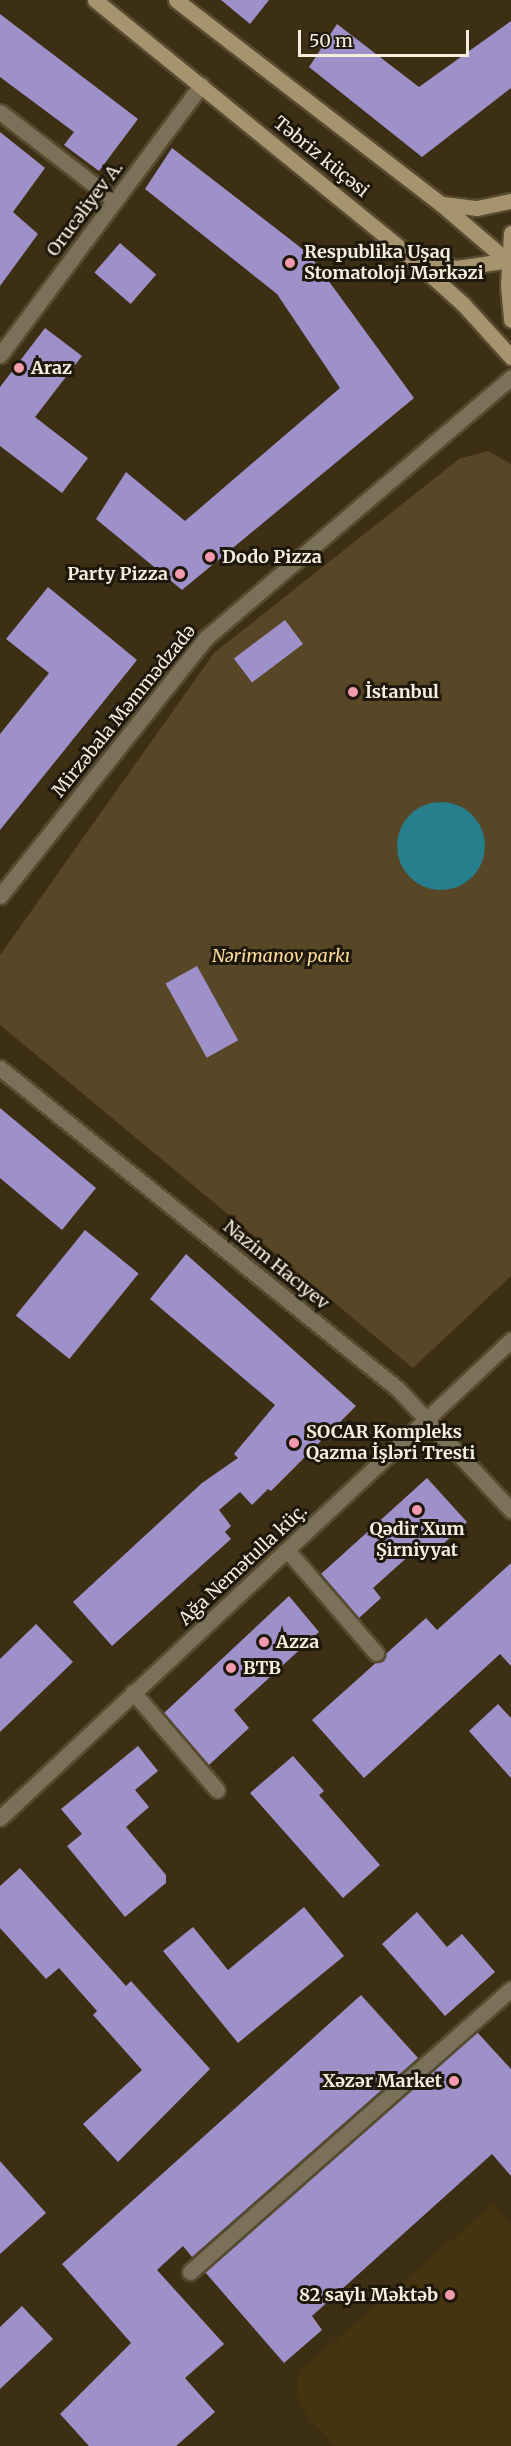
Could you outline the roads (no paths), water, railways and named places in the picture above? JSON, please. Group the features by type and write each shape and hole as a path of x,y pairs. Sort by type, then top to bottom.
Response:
{"main road":[{"name":"Təbriz küçəsi","path":"95,0 405,252 463,304 511,357"},
{"name":"Təbriz küçəsi","path":"176,0 441,204 510,262"},
{"path":"441,204 477,208 511,201"},
{"path":"511,233 511,320"},
{"path":"405,252 456,268 510,262"}],"street":[{"name":"Orucəliyev A.","path":"0,356 201,85"},
{"path":"0,112 115,201"},
{"name":"Mirzəbala Məmmədzadə","path":"0,896 207,637 511,377"},
{"name":"Nazim Hacıyev","path":"0,1068 398,1389 428,1418 511,1510"},
{"name":"Ağa Nemətulla küç.","path":"1,1816 288,1551 511,1340"},
{"path":"288,1551 376,1653"},
{"path":"133,1692 217,1790"},
{"path":"190,2272 511,1989"}],"water":[{"path":"432,802 450,802 466,809 478,821 485,837 485,855 478,871 466,883 450,890 432,890 416,883 404,871 397,855 397,837 404,821 416,809"}],"place":[{"name":"Respublika Uşaq Stomatoloji Mərkəzi","path":"290,263"},
{"name":"Araz","path":"19,368"},
{"name":"Dodo Pizza","path":"210,557"},
{"name":"Party Pizza","path":"180,574"},
{"name":"İstanbul","path":"353,692"},
{"name":"SOCAR Kompleks Qazma İşləri Tresti","path":"294,1443"},
{"name":"Qədir Xum Şirniyyat","path":"417,1510"},
{"name":"Azza","path":"264,1642"},
{"name":"BTB","path":"231,1668"},
{"name":"Xəzər Market","path":"454,2081"},
{"name":"82 saylı Məktəb","path":"450,2295"}],"park label":[{"name":"Nərimanov parkı","path":"281,956"}]}
